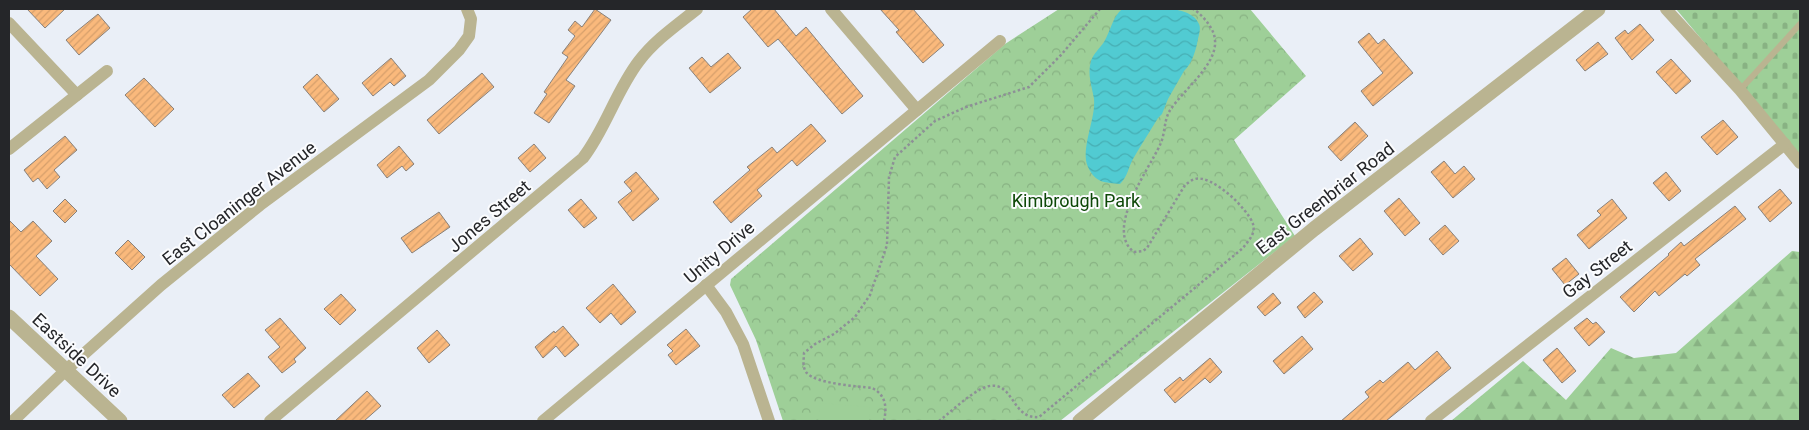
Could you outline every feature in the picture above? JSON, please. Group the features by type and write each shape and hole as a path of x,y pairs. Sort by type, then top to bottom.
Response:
{"street":[{"name":"East Cloaninger Avenue","path":"13,421 66,370 161,285 260,206 429,80 460,50 469,36 471,19 467,9"},
{"name":"Jones Street","path":"270,421 583,158 595,142 623,86 639,60 657,41 697,9"},
{"path":"831,9 917,110"},
{"name":"East Greenbriar Road","path":"1080,421 1314,229 1598,9"},
{"path":"1666,9 1740,90 1800,163"},
{"path":"9,23 78,95"},
{"name":"Unity Drive","path":"543,421 1000,41"},
{"path":"9,150 107,71"},
{"name":"Gay Street","path":"1431,421 1785,144"},
{"path":"706,285 726,312 743,344 769,421"},
{"name":"Eastside Drive","path":"9,317 120,421"}],"lane":[{"path":"1740,90 1800,24"}],"path":[{"path":"884,421 886,412 884,400 879,391 872,388 823,381 807,374 803,366 804,353 815,344 834,334 855,317 870,295 887,245 889,177 895,157 935,121 966,107 1029,87 1061,55 1100,9"},
{"path":"939,421 977,392 984,388 996,386 1006,390 1023,414 1031,418 1039,416 1243,248 1253,234 1253,224 1227,192 1205,179 1195,179 1185,185 1147,248 1143,251 1134,252 1129,248 1125,239 1125,225 1131,197 1161,143 1169,112 1214,53 1216,36 1208,24 1193,9"}],"green space":[{"name":"Kimbrough Park","path":"1059,9 1250,9 1306,76 1234,140 1295,236 1060,421 783,421 756,340 730,285 731,279 1005,44"},
{"path":"1676,9 1800,9 1800,156"},
{"path":"1792,251 1800,252 1800,421 1451,421 1523,361 1566,400 1611,348 1634,358 1676,353"},
{"path":"820,403 870,407 869,421 818,421"}],"water":[{"path":"1165,8 1186,12 1194,17 1200,29 1191,61 1120,184 1101,181 1094,177 1088,167 1086,152 1094,107 1090,76 1091,61 1104,42 1116,16 1122,9"}],"building":[{"path":"27,9 65,9 45,28"},
{"path":"595,9 611,20 566,80 575,86 549,123 534,113 547,94 544,92 568,57 562,53 575,36 568,30 575,21 582,27"},
{"path":"752,9 774,9 796,36 806,27 863,96 842,114 778,39 768,47 743,17"},
{"path":"880,9 913,9 944,45 923,63 896,32 899,30"},
{"path":"98,14 110,28 79,55 66,40"},
{"path":"1640,24 1654,40 1632,60 1615,38 1625,30 1628,34"},
{"path":"1369,33 1378,44 1384,39 1413,73 1373,106 1361,91 1383,73 1358,42"},
{"path":"1598,42 1608,54 1585,71 1576,60"},
{"path":"728,53 741,68 710,93 689,68 702,57 711,67"},
{"path":"391,58 406,76 394,86 390,82 373,96 362,83"},
{"path":"1671,59 1691,81 1676,94 1656,72"},
{"path":"482,73 494,87 439,134 427,120"},
{"path":"317,74 339,99 324,112 303,87"},
{"path":"144,78 174,109 155,127 125,95"},
{"path":"1723,120 1738,137 1717,155 1701,137"},
{"path":"1355,122 1368,136 1341,161 1328,147"},
{"path":"811,124 826,141 797,166 792,160 757,190 762,196 731,223 713,202 750,170 747,167 772,147 777,153"},
{"path":"65,136 77,150 54,170 60,177 47,189 38,178 33,182 24,170"},
{"path":"534,144 546,158 530,172 518,158"},
{"path":"399,146 414,164 406,171 402,166 387,178 377,165"},
{"path":"1444,161 1455,174 1464,166 1475,179 1453,198 1431,172"},
{"path":"636,172 659,199 633,221 618,202 632,191 624,182"},
{"path":"1666,172 1681,191 1669,201 1653,183"},
{"path":"1780,189 1792,203 1770,222 1758,207"},
{"path":"1399,198 1420,223 1405,236 1384,211"},
{"path":"65,199 77,211 65,223 53,211"},
{"path":"581,199 597,218 584,228 568,210"},
{"path":"1612,199 1627,218 1589,249 1577,235 1601,215 1597,211"},
{"path":"1735,206 1746,219 1695,259 1700,265 1687,276 1685,274 1659,296 1655,291 1634,312 1620,297 1669,255 1681,242 1684,246"},
{"path":"439,212 450,227 412,253 401,238"},
{"path":"9,220 21,232 33,221 52,241 36,256 58,279 40,296 9,264"},
{"path":"1445,225 1459,241 1443,255 1429,239"},
{"path":"1360,238 1373,254 1353,271 1339,256"},
{"path":"128,240 145,257 132,270 115,253"},
{"path":"1566,258 1579,274 1565,285 1552,269"},
{"path":"613,284 636,312 621,325 611,313 600,323 586,308"},
{"path":"1314,292 1323,302 1305,318 1297,307"},
{"path":"1273,293 1281,303 1265,316 1257,307"},
{"path":"341,294 356,310 340,325 324,309"},
{"path":"280,318 306,348 294,359 296,362 282,373 268,357 280,347 265,330"},
{"path":"1587,318 1593,324 1596,322 1605,332 1589,346 1574,328"},
{"path":"563,326 579,345 565,357 556,346 543,358 535,347"},
{"path":"686,329 700,346 676,365 668,355 673,351 667,345"},
{"path":"437,330 450,345 429,363 417,348"},
{"path":"1302,336 1313,349 1284,374 1273,361"},
{"path":"1557,348 1576,371 1562,383 1543,360"},
{"path":"1437,351 1451,368 1386,421 1341,421 1369,397 1365,392 1380,380 1383,383 1408,362 1415,370"},
{"path":"1210,358 1222,372 1210,383 1205,378 1175,403 1164,390 1180,377 1183,381"},
{"path":"248,373 260,386 234,408 222,395"},
{"path":"367,391 381,406 364,421 335,421"}]}
